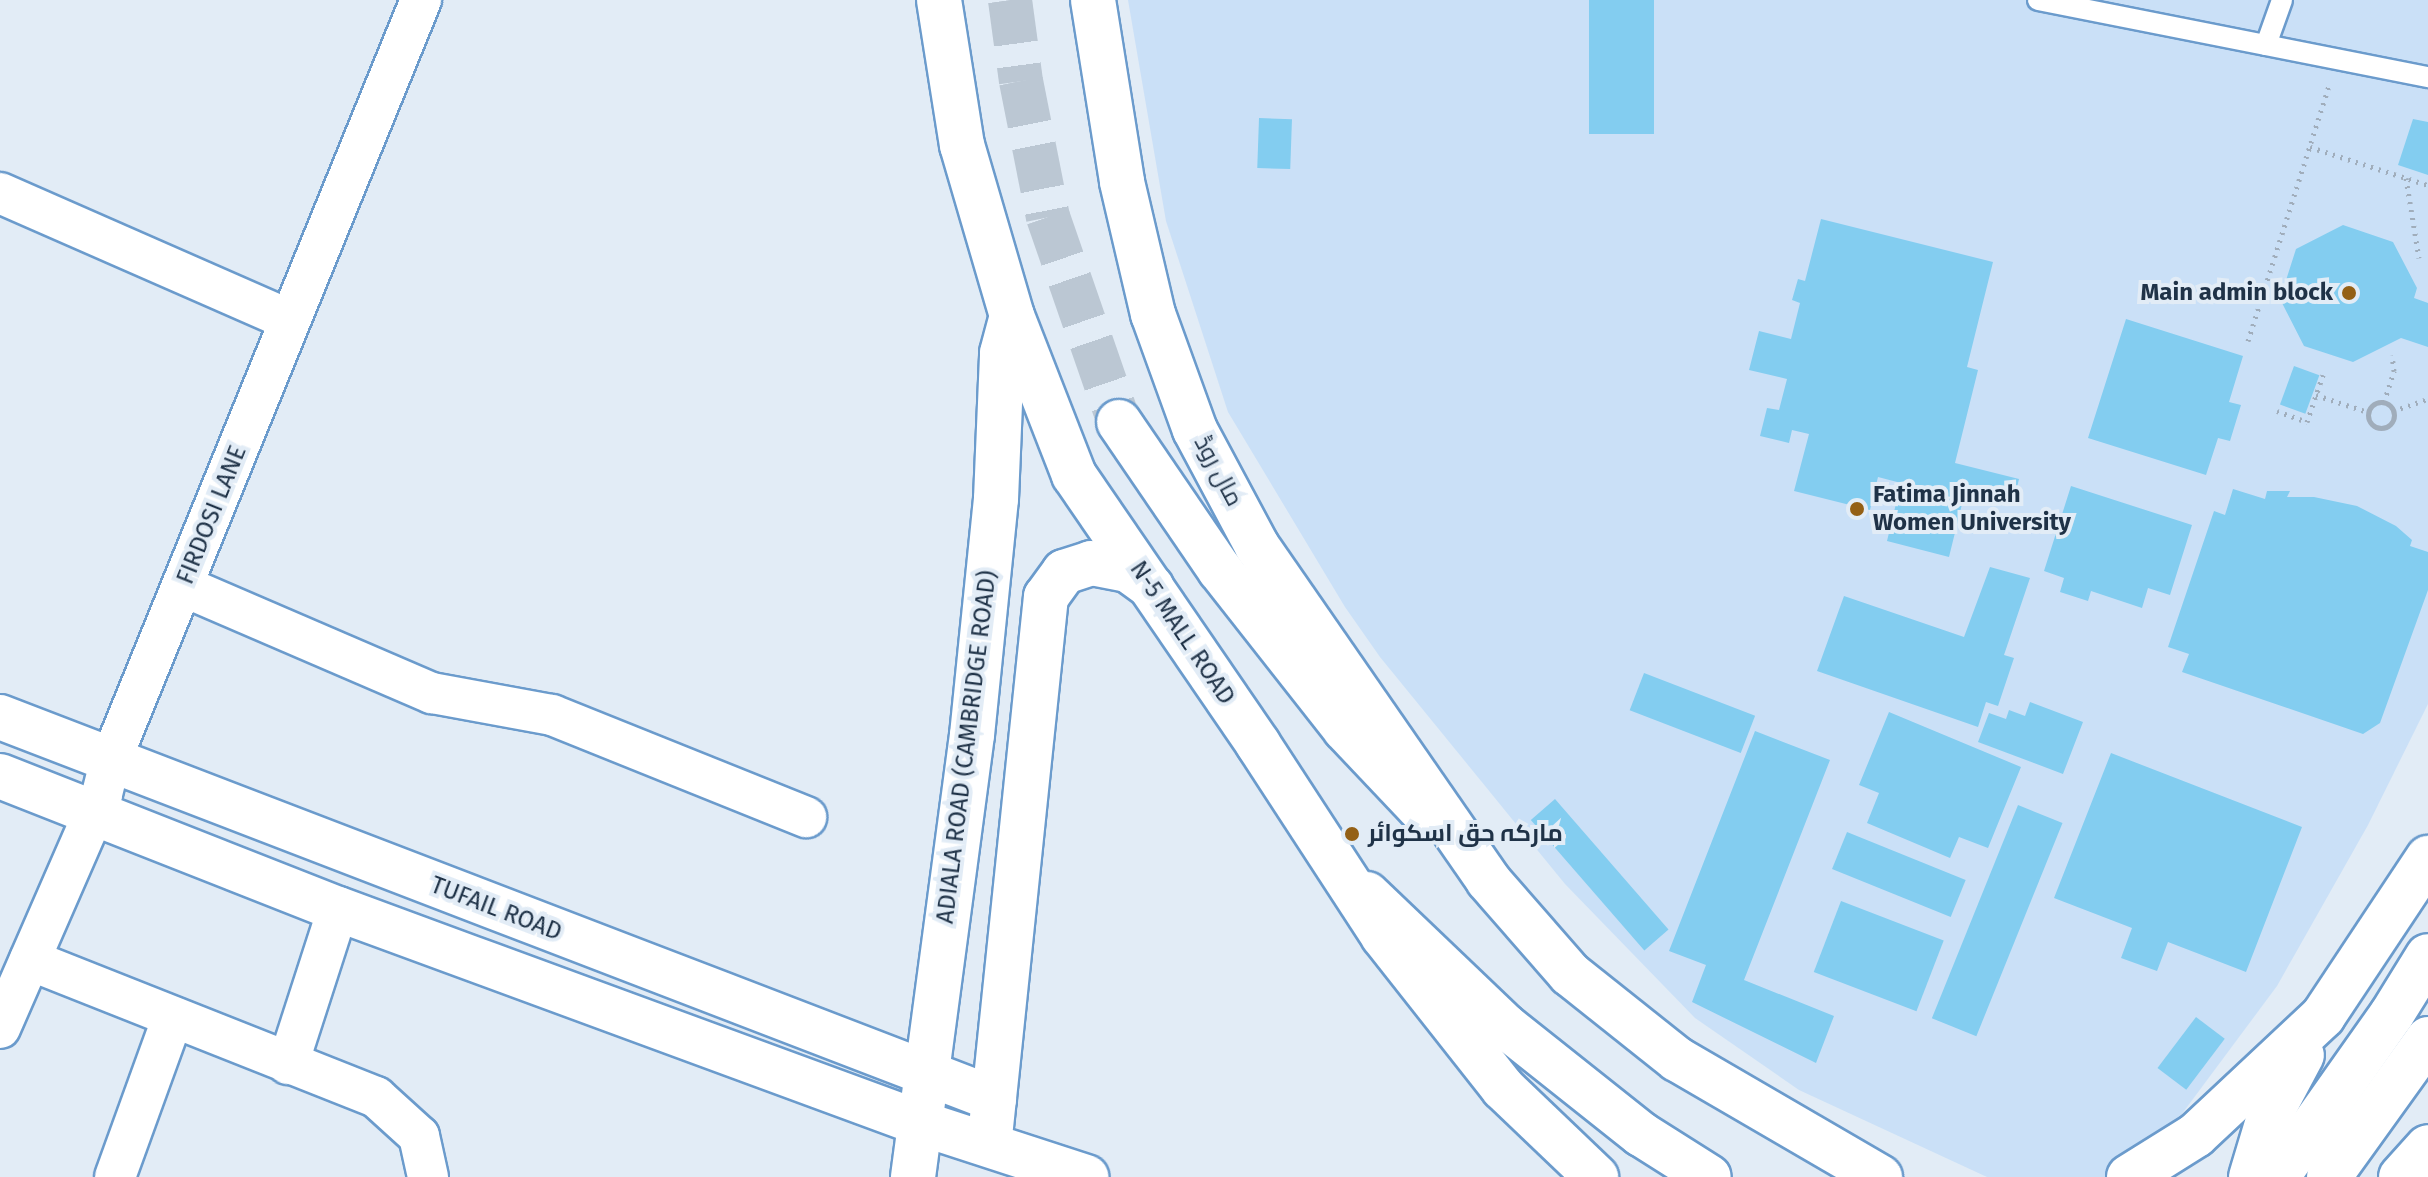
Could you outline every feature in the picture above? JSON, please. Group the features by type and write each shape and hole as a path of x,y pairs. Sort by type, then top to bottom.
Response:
{"main road":[{"name":"N-5 MALL ROAD","path":"939,0 962,145 1012,316 1074,475 1383,936 1503,1088 1596,1177"},
{"name":"مال روڈ","path":"1093,0 1122,182 1142,270 1153,314 1195,430 1257,546 1488,880"},
{"name":"ADIALA ROAD (CAMBRIDGE ROAD)","path":"913,1177 972,735 996,499 1002,353 1012,316"},
{"path":"1119,422 1220,570 1345,729 1488,880 1570,974 1677,1059 1880,1177"},
{"path":"986,1162 1046,597 1064,572 1091,563 1128,570 1151,587"},
{"name":"TUFAIL ROAD","path":"0,717 110,762 994,1099"},
{"path":"0,776 91,815 338,909 920,1123 986,1162 1086,1177"},
{"path":"2251,1177 2269,1117 2323,1016 2428,858"},
{"path":"1336,864 1505,1026 1641,1134 1709,1177"},
{"path":"2277,1177 2428,956"},
{"path":"2129,1177 2153,1165 2196,1135 2323,1016"},
{"path":"2329,1177 2428,1039"},
{"path":"2401,1177 2428,1147"}],"street":[{"name":"FIRDOSI LANE","path":"0,1028 102,794 110,762 421,0"},
{"path":"0,193 289,320"},
{"path":"183,586 432,693 552,715 806,817"},
{"path":"288,1064 338,909"},
{"path":"30,960 376,1097 419,1136 428,1177"},
{"path":"115,1177 173,1017"}],"lane":[{"path":"2038,0 2428,77"},
{"path":"2266,45 2282,0"}],"path":[{"path":"2248,341 2338,59"},
{"path":"2310,147 2428,185"},
{"path":"2406,178 2419,258"},
{"path":"2384,402 2394,371 2392,355"},
{"path":"2277,411 2307,422 2323,375"},
{"path":"2316,395 2368,412"},
{"path":"2393,411 2428,399"},
{"path":"2384,402 2393,411 2392,423 2381,429 2369,424 2368,412 2372,405 2384,402"}],"shaded area":[{"name":"Fatima Jinnah Women University","path":"1128,0 2428,0 2428,704 2368,825 2277,986 2135,1177 1987,1177 1799,1090 1695,1018 1565,884 1380,657 1345,607 1228,412 1166,221"}],"building":[{"path":"1589,0 1654,0 1654,134 1589,134"},
{"path":"1259,118 1292,119 1290,169 1257,168"},
{"path":"2413,119 2428,122 2428,175 2398,165"},
{"path":"1821,219 1993,262 1967,367 1978,370 1955,463 2019,479 2013,504 1965,492 1949,557 1887,541 1901,483 1878,477 1870,510 1794,491 1809,434 1792,430 1789,443 1760,436 1767,408 1779,410 1787,379 1749,370 1759,331 1791,339 1800,303 1792,300 1798,279 1805,281"},
{"name":"Main admin block","path":"2343,225 2393,242 2417,288 2414,298 2428,303 2428,347 2401,338 2353,362 2304,346 2280,299 2296,249"},
{"path":"2126,319 2243,356 2229,402 2241,405 2230,441 2218,438 2206,475 2088,438"},
{"path":"2294,366 2319,375 2305,414 2280,405"},
{"path":"2071,486 2192,525 2170,595 2148,588 2142,608 2091,591 2088,601 2060,592 2064,578 2044,571"},
{"path":"2233,489 2265,499 2267,491 2290,491 2287,497 2314,497 2357,506 2396,526 2412,540 2410,546 2428,552 2428,590 2380,723 2363,734 2182,672 2189,654 2168,647 2214,511 2225,515"},
{"path":"1990,567 2030,578 2004,655 2014,658 1998,706 1986,702 1978,727 1817,671 1844,596 1964,637"},
{"path":"1644,673 1755,716 1741,753 1630,710"},
{"path":"2030,702 2083,722 2063,774 1978,742 1989,713 2006,719 2009,710 2025,716"},
{"path":"1889,712 2021,767 1988,848 1959,837 1950,858 1867,823 1879,793 1859,785"},
{"path":"1755,731 1830,760 1744,980 1834,1016 1816,1063 1692,1002 1706,965 1669,951"},
{"path":"2111,753 2302,827 2246,972 2168,942 2157,971 2121,958 2132,928 2054,898"},
{"path":"1555,799 1668,930 1644,951 1531,820"},
{"path":"2018,805 2063,823 1976,1036 1932,1018"},
{"path":"1847,832 1966,880 1951,917 1832,869"},
{"path":"1841,901 1944,940 1916,1011 1814,972"},
{"path":"2196,1017 2225,1039 2186,1090 2157,1068"}],"tunnel":[{"path":"1010,0 1021,81 1048,217 1119,422"}],"place":[{"name":"Main admin block","path":"2349,293"},
{"name":"Fatima Jinnah Women University","path":"1857,509"},
{"name":"مارکہ حق اسکوائر","path":"1352,834"}]}
